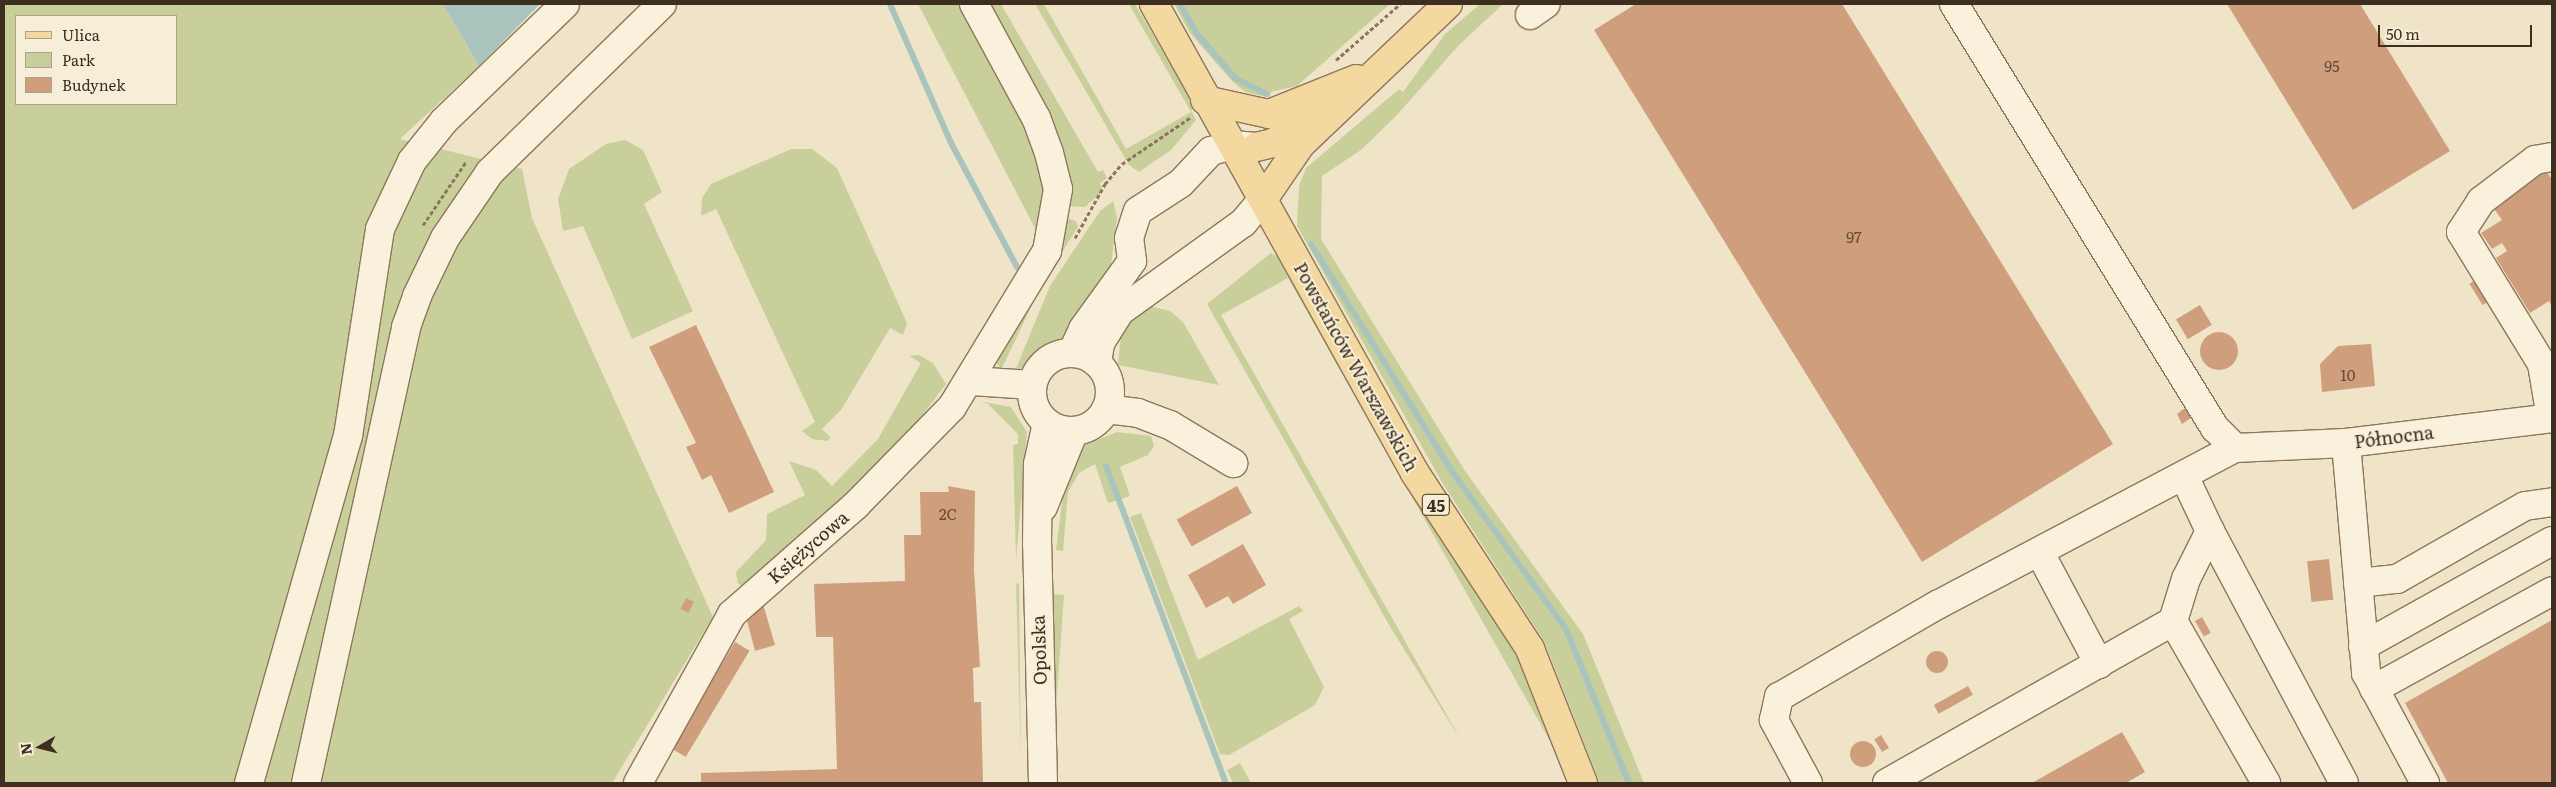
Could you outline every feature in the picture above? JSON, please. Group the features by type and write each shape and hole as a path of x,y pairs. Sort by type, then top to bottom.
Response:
{"main road":[{"name":"Powstańców Warszawskich","path":"1154,4 1204,99 1245,146 1264,198 1416,472 1530,649 1583,783"},
{"path":"1264,198 1301,144 1342,102 1448,4"},
{"path":"1204,99 1269,114 1309,101 1382,66"},
{"path":"1245,146 1273,143 1342,102"}],"street":[{"path":"249,783 348,436 380,229 412,161 444,121 565,4"},
{"path":"306,783 400,353 417,296 445,238 490,172 662,4"},
{"name":"Księżycowa","path":"638,783 732,614 856,505 971,381 1047,251 1058,188 1036,118 974,4"},
{"path":"1808,783 1774,720 1779,697 1811,674 2235,448 2215,428 1954,4"},
{"path":"1245,146 1211,151 1180,183 1138,211 1129,238 1132,261 1083,329 1084,358 1108,380 1106,409 1093,425 1074,431 1047,423 1034,406 1032,385 1042,365 1084,358 1100,343 1119,312 1243,223 1264,198"},
{"path":"2551,418 2548,381 2542,364 2460,232 2481,201 2535,160 2552,157"},
{"path":"971,381 1032,385"},
{"path":"1106,409 1138,413 1170,425 1233,463"},
{"name":"Północna","path":"2235,448 2346,443 2551,418"},
{"name":"Opolska","path":"1043,783 1038,464 1047,423"},
{"name":"Opolska","path":"1038,517 1074,431"},
{"path":"2346,443 2366,673 2425,783"},
{"path":"2184,476 2210,531 2344,783"},
{"path":"2358,583 2397,579 2525,506 2552,502"},
{"path":"1887,783 2173,621 2186,579 2210,531"},
{"path":"2363,646 2552,541"},
{"path":"2040,553 2099,664"},
{"path":"2374,689 2552,591"},
{"path":"2173,621 2266,783"}],"path":[{"path":"1330,65 1400,4"},
{"path":"1137,153 1198,113 1204,99"}],"green space":[{"path":"4,4 443,4 479,66 400,139 522,169 532,218 713,617 612,783 4,783"},
{"path":"918,4 974,4 1049,153 1047,251"},
{"path":"981,4 1001,4 1098,172 1103,170 1107,178 1100,183 1103,191 1085,207 1067,206"},
{"path":"1035,4 1044,4 1126,149 1191,112 1129,4 1135,4 1195,107 1191,110 1196,120 1171,150 1139,172 1129,165"},
{"path":"1174,4 1390,4 1297,86 1271,92 1270,98 1245,92 1232,81 1190,33"},
{"path":"1480,4 1503,4 1459,45 1396,116 1361,150 1322,176 1321,239 1465,471 1583,634 1644,783 1600,783 1544,641 1443,484 1297,226 1299,186 1306,168 1399,89 1403,92 1445,34"},
{"path":"625,140 643,150 662,192 644,204 693,311 632,339 583,226 563,231 558,199 569,169 606,144"},
{"path":"791,149 812,149 837,168 907,323 903,335 890,328 841,410 822,429 830,437 828,441 812,439 802,431 815,422 716,209 701,216 702,198 711,184"},
{"path":"1113,201 1117,218 1110,273 1064,333 1067,338 1014,373 1050,286 1100,211"},
{"path":"1066,218 1076,221 1078,227 1043,282 1001,370 995,359"},
{"path":"1271,253 1278,257 1425,513 1521,662 1554,748 1288,278 1221,315 1462,742 1392,630 1207,304"},
{"path":"1149,306 1170,311 1183,322 1219,385 1118,365 1121,335 1136,313"},
{"path":"919,355 933,363 946,384 898,447 743,586 738,584 736,572 766,540 767,514 805,495 789,461 816,470 832,486 878,439 921,363 909,356"},
{"path":"979,401 1011,407 1027,432 1016,561 1013,445 1018,444 1018,434 988,404"},
{"path":"1117,432 1151,436 1154,446 1148,455 1120,467 1130,496 1108,503 1095,464 1079,473 1068,492 1063,551 1056,550 1064,487 1073,458 1084,445"},
{"path":"1141,513 1198,660 1299,606 1303,611 1289,619 1324,687 1315,705 1229,755 1220,754 1130,517"},
{"path":"1016,583 1019,584 1021,762"},
{"path":"1049,594 1064,595 1052,760 1037,759"},
{"path":"1240,763 1251,783 1233,783 1227,770"}],"water":[{"path":"443,4 540,4 479,66"}],"building":[{"path":"1636,4 1842,4 2113,444 1922,562 1594,30"},
{"path":"2227,4 2360,4 2450,151 2353,210"},
{"path":"2545,168 2552,180 2552,307 2549,301 2530,313 2496,258 2507,251 2502,243 2492,249 2481,233 2502,220 2494,209 2501,205 2498,200"},
{"path":"2477,279 2490,300 2483,305 2469,284"},
{"path":"2200,305 2212,325 2188,339 2176,319"},
{"path":"696,325 774,492 729,513 711,475 702,480 686,447 696,443 649,347"},
{"path":"2219,332 2233,337 2238,351 2233,365 2219,370 2205,365 2200,351 2205,337"},
{"path":"2371,344 2375,386 2322,392 2320,364 2338,346"},
{"path":"2185,408 2191,418 2182,424 2177,414"},
{"path":"948,486 975,491 974,569 980,667 973,668 974,702 981,702 983,783 701,783 701,773 837,769 833,637 816,637 814,584 905,581 904,535 921,535 920,492 949,492"},
{"path":"1237,486 1252,513 1192,547 1177,519"},
{"path":"1243,544 1266,585 1233,604 1228,596 1206,608 1188,575"},
{"path":"2329,559 2333,600 2311,602 2307,561"},
{"path":"686,598 694,602 689,613 681,609"},
{"path":"763,604 775,645 755,651 746,617"},
{"path":"2202,617 2211,633 2204,637 2195,621"},
{"path":"2552,620 2552,783 2448,783 2405,703"},
{"path":"735,642 750,651 686,757 671,748"},
{"path":"1933,651 1941,651 1948,658 1948,666 1941,673 1933,673 1926,666 1926,658"},
{"path":"1968,686 1973,695 1939,714 1934,705"},
{"path":"2122,732 2145,772 2126,783 2032,783"},
{"path":"1881,735 1889,748 1882,752 1874,739"},
{"path":"1863,741 1872,745 1876,754 1872,763 1863,767 1854,763 1850,754 1854,745"}],"waterway":[{"path":"890,4 950,141 1017,267"},
{"path":"1180,4 1197,34 1235,78 1266,94"},
{"path":"1311,244 1453,473 1566,629 1629,783"},
{"path":"1106,466 1226,783"}]}
